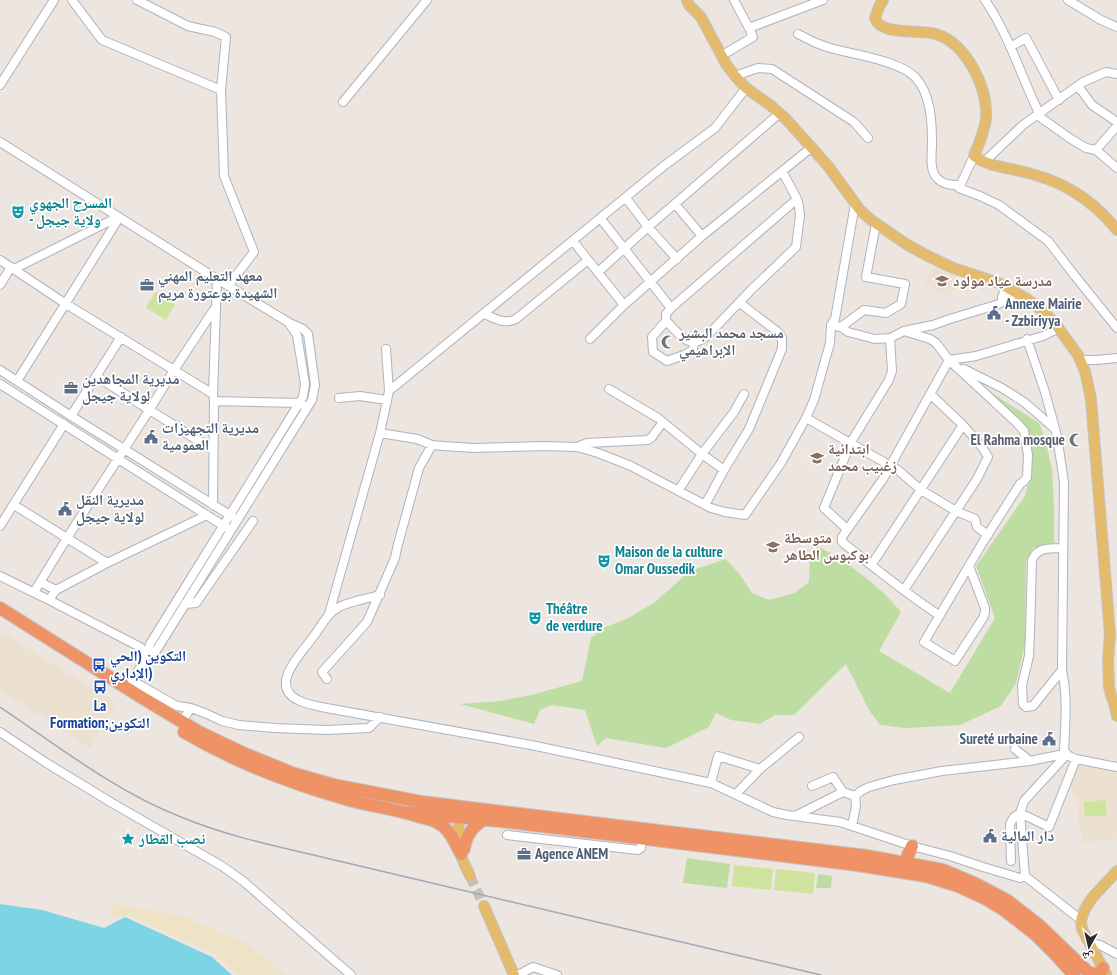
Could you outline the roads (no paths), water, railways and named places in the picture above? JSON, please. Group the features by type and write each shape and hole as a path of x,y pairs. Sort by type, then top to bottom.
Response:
{"highway":[{"path":"0,608 144,693 182,722 199,732 243,753 292,773 334,785 388,796 484,820 897,871 948,882 981,897 1016,918 1048,946 1074,975"},
{"path":"0,618 200,742 272,775 310,788 350,800 403,812 440,824 463,851"},
{"path":"403,812 542,816 905,862 948,872 976,884 1008,901 1040,926 1090,974 1098,974 1104,971"},
{"path":"463,851 470,832 475,826 484,820"},
{"path":"905,862 912,846"}],"main road":[{"path":"883,0 878,7 875,18 881,27 937,34 950,41 963,53 973,69 983,93 986,112 985,123 974,156 994,166 1019,170 1048,178 1086,199 1104,215 1117,230"},
{"path":"691,2 701,17 726,64 735,76 746,88 780,113 812,147 828,166 860,210 876,224 906,244 953,268 982,276 1016,292 1040,309 1059,328 1081,360 1086,376 1092,411 1110,634 1108,660 1109,687 1117,716"},
{"path":"460,814 463,851"},
{"path":"1104,971 1082,929 1081,920 1089,903 1116,874"},
{"path":"484,906 514,975"}],"street":[{"path":"0,85 54,0"},
{"path":"72,0 102,40 221,90"},
{"path":"137,0 188,26 215,32 226,38 221,90 224,176 254,252 228,286"},
{"path":"343,102 427,0"},
{"path":"722,56 753,37 734,0"},
{"path":"749,28 823,0"},
{"path":"986,0 1000,24 1038,114 1071,139 1086,148 1096,150 1117,168"},
{"path":"1068,0 1101,20 1117,27"},
{"path":"798,34 826,47 901,67 914,76 924,89 927,97 931,127 933,172 936,178 942,182 960,185"},
{"path":"1010,48 1026,38 1059,100"},
{"path":"735,76 758,68 772,69 854,122 868,138"},
{"path":"984,162 1015,132 1088,79 1106,72 1117,74"},
{"path":"1078,86 1092,105 1117,122"},
{"path":"389,391 601,219 665,165 715,128 746,88"},
{"path":"598,272 780,113"},
{"path":"1096,150 1117,126"},
{"path":"0,142 118,218 308,334 315,385 312,400 303,406 229,515 150,644 147,655 131,685"},
{"path":"590,339 624,306 702,236 812,147"},
{"path":"974,156 958,188 999,205 1048,241 1117,328"},
{"path":"782,171 797,199 800,215 796,247 752,289 707,336 691,345 684,356 667,361 653,352 652,337 666,321 666,314 671,308 797,199"},
{"path":"626,198 648,227 677,259"},
{"path":"675,204 702,236"},
{"path":"380,433 417,439 432,445 474,448 537,446 577,447 598,453 631,466 678,491 721,511 745,515 781,463 806,418 816,396 830,343 831,324 835,320 855,204"},
{"path":"0,285 13,268 118,218"},
{"path":"17,381 118,218"},
{"path":"601,219 671,308"},
{"path":"841,327 864,310 886,313 901,304 905,284 866,277 876,224"},
{"path":"573,241 624,306"},
{"path":"0,260 66,304 174,370 213,398 303,406"},
{"path":"484,314 503,322 510,322 516,319 588,260"},
{"path":"49,600 56,590 107,563 210,517 215,506 213,398 217,279"},
{"path":"831,324 841,327 848,332 875,339 890,338 904,331 933,325 950,318 999,304 1002,302 1002,297 1006,286"},
{"path":"1006,301 1016,292"},
{"path":"705,504 749,429 782,349 782,338 779,333 740,302"},
{"path":"34,592 67,538 125,450 174,370 216,307"},
{"path":"666,321 691,345"},
{"path":"949,360 976,356 1043,336 1059,328"},
{"path":"904,331 930,339 941,349 949,360 1017,423 1024,431 1028,455 1027,478 1020,484 988,535 969,566 939,615 924,642 955,660 983,618 985,612 985,608 969,566"},
{"path":"70,416 121,337"},
{"path":"847,529 824,508 851,442 889,380 892,371 890,338"},
{"path":"1027,340 1045,392 1060,446 1064,482 1064,615 1062,670 1065,754 1024,801 1020,814 1025,876 1081,920"},
{"path":"330,614 380,433 389,391 386,349"},
{"path":"1081,360 1117,358"},
{"path":"939,615 914,598 842,542 843,534 891,466 949,360"},
{"path":"949,360 1012,394 1024,402 1054,428"},
{"path":"0,370 70,416 237,520"},
{"path":"96,376 213,450"},
{"path":"0,384 231,530"},
{"path":"609,389 662,422 724,470"},
{"path":"678,491 702,454 734,412 744,394"},
{"path":"904,590 977,479 988,457 982,447 963,425 930,394"},
{"path":"339,398 360,396 387,400"},
{"path":"147,655 156,651 237,520 303,406"},
{"path":"806,418 851,442 898,470 921,490 956,511 975,519 977,527 988,535"},
{"path":"577,447 600,442 648,440 652,437 662,422"},
{"path":"0,526 64,424"},
{"path":"872,564 963,425"},
{"path":"327,680 322,672 367,622 380,595 395,558 396,548 419,468 432,445"},
{"path":"14,505 107,563"},
{"path":"210,517 216,536"},
{"path":"185,604 196,603 253,521"},
{"path":"225,540 235,546"},
{"path":"1062,670 1033,706 1024,706 1022,685 1029,656 1032,560 1036,553 1041,549 1063,548"},
{"path":"0,576 140,647 147,655"},
{"path":"40,582 56,590"},
{"path":"380,595 339,607 330,614 292,664 288,672 285,682 286,688 292,696 301,702 321,707 531,745 710,783 773,812 840,822 912,846 950,856 1020,878 1025,876"},
{"path":"144,693 177,706 191,708 229,723 275,728 327,730 369,728 380,717"},
{"path":"182,722 191,708"},
{"path":"0,732 112,804 222,866 242,881 351,975"},
{"path":"736,794 760,769 799,737"},
{"path":"1016,749 1030,761"},
{"path":"855,796 869,787 894,780 942,771 1030,761 1065,754 1076,759 1117,767"},
{"path":"710,783 718,756 760,769"},
{"path":"1020,814 1049,827 1076,759"},
{"path":"812,786 833,777 843,792 855,796"},
{"path":"794,816 843,792"},
{"path":"852,826 856,806 855,796"},
{"path":"1011,861 1010,824 1014,817 1020,814"},
{"path":"507,835 638,850 641,848 642,839"},
{"path":"1089,943 1100,945 1117,954"},
{"path":"518,975 533,967 557,975"}],"water":[{"path":"0,904 42,910 104,928 125,917 212,957 232,975 0,975"}],"tunnel":[{"path":"470,876 484,906"}],"railway":[{"path":"0,707 110,781 157,806 212,829 276,846 821,975"}],"place":[{"name":"المسرح الجهوي - ولاية جيجل","path":"18,212"},
{"name":"مدرسة عياد مولود","path":"942,281"},
{"name":"معهد التعليم المهني الشهيدة بوعتورة مريم","path":"147,285"},
{"name":"Annexe Mairie - Zzbiriyya","path":"994,313"},
{"name":"مسجد محمد البشير الإبراهيمي","path":"668,342"},
{"name":"مديرية المجاهدين لولاية جيجل","path":"71,388"},
{"name":"مديرية التجهيزات العمومية","path":"151,437"},
{"name":"El Rahma mosque","path":"1076,440"},
{"name":"ابتدائية زغبيب محمد","path":"817,458"},
{"name":"مديرية النقل لولاية جيجل","path":"65,509"},
{"name":"متوسطة بوكبوس الطاهر","path":"773,547"},
{"name":"Maison de la culture Omar Oussedik","path":"604,561"},
{"name":"Théâtre de verdure","path":"535,618"},
{"name":"التكوين (الحي الإداري)","path":"99,665"},
{"name":"La Formation;التكوين","path":"100,687"},
{"name":"Sureté urbaine","path":"1049,739"},
{"name":"دار المالية","path":"990,836"},
{"name":"نصب القطار","path":"128,839"},
{"name":"Agence ANEM","path":"524,854"}]}
